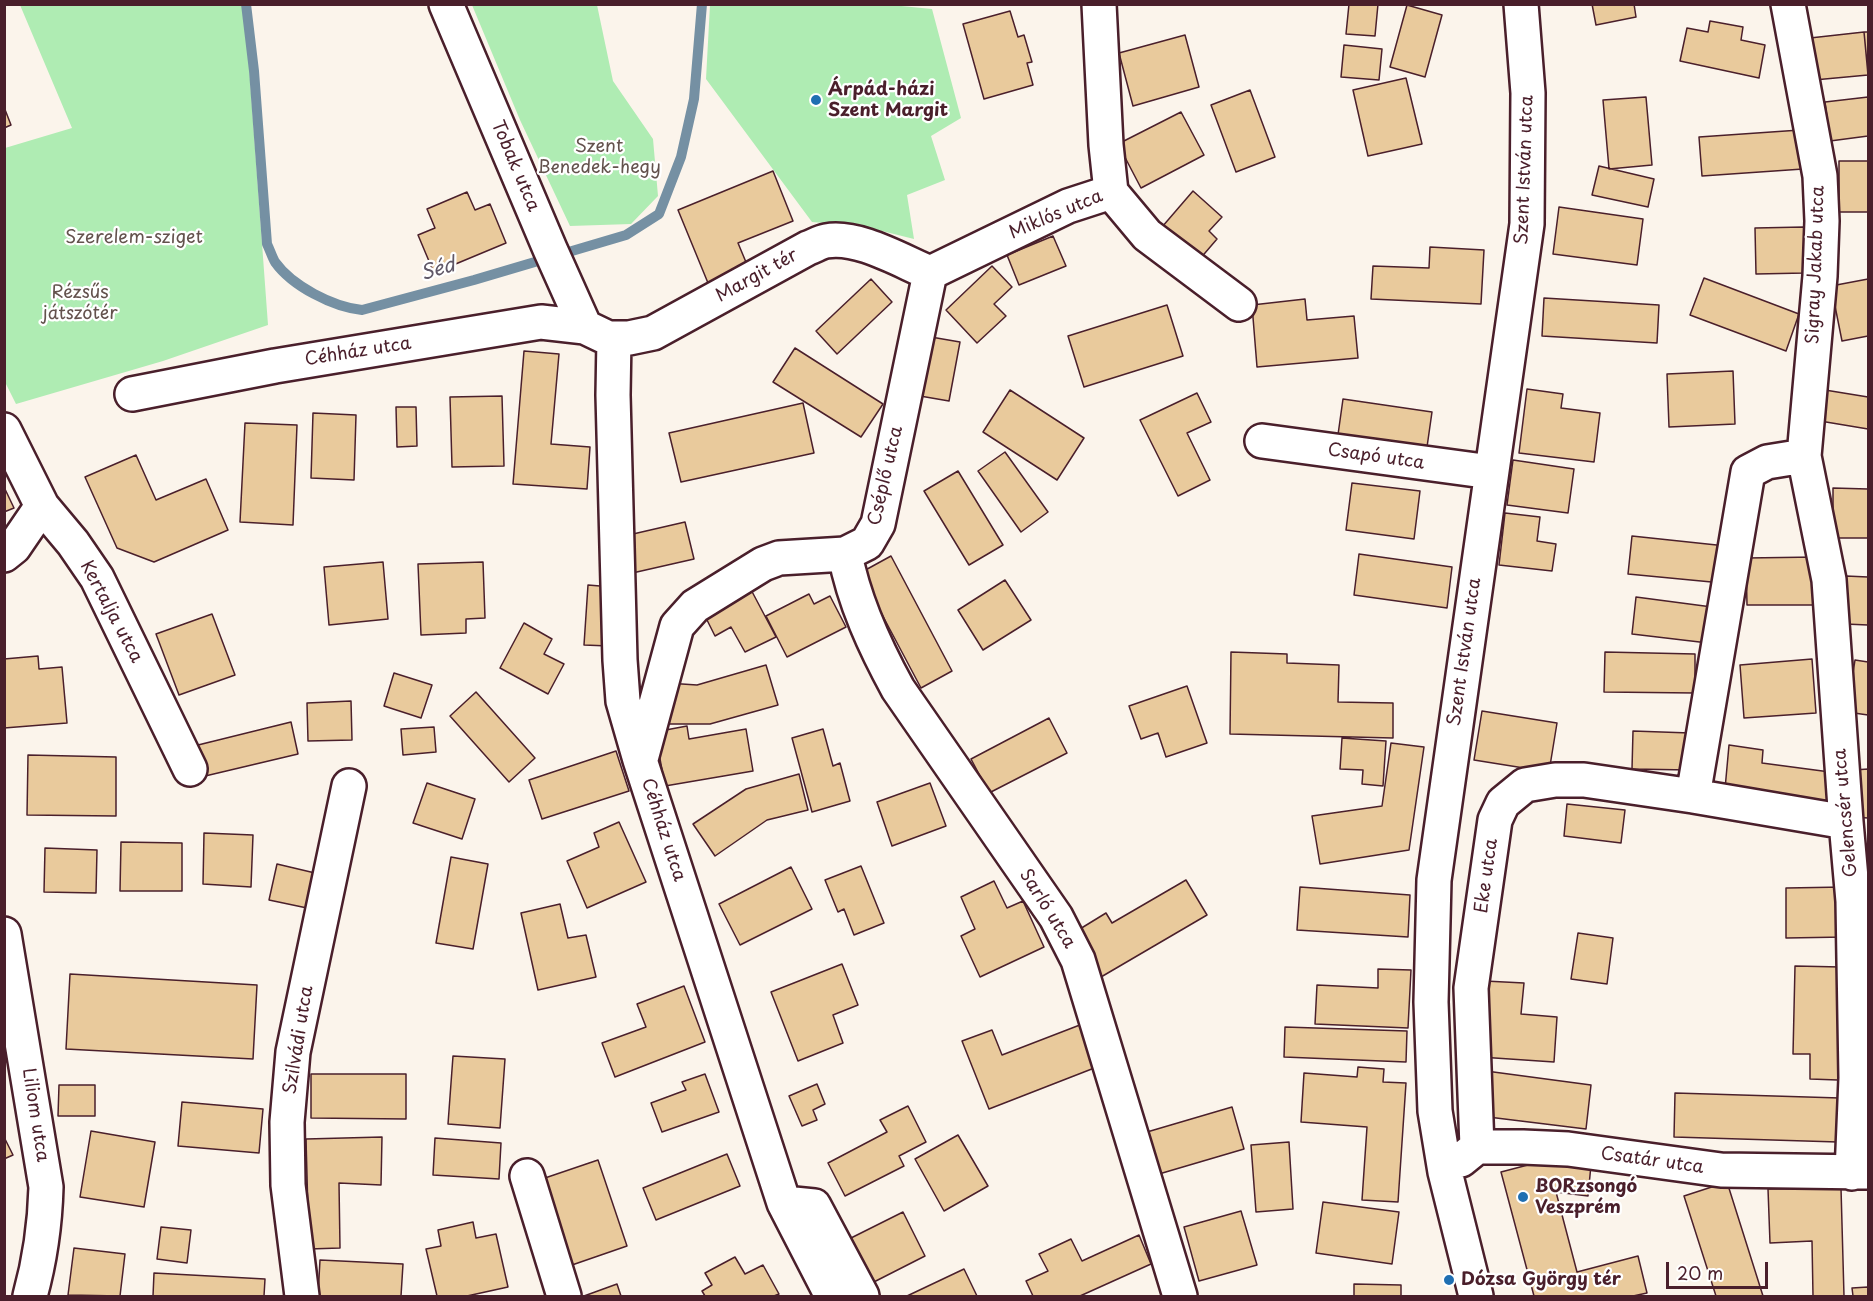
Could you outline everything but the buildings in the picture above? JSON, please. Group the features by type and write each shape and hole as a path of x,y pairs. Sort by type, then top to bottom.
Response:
{"street":[{"name":"Tobak utca","path":"446,4 550,249 567,284 600,333"},
{"name":"Miklós utca","path":"930,273 1068,206 1111,192 1106,145 1099,4"},
{"name":"Szent István utca","path":"1476,1296 1445,1172 1435,1111 1431,1002 1434,880 1527,224 1528,93 1521,4"},
{"name":"Sigray Jakab utca","path":"1788,4 1820,176 1822,221 1820,276 1804,456"},
{"path":"1111,192 1147,235 1239,304"},
{"name":"Margit tér","path":"600,333 629,338 653,333 808,248 825,241 845,240 866,246 930,273"},
{"name":"Cséplő utca","path":"640,760 677,626 694,606 763,564 779,558 845,554 867,543 878,524 930,273"},
{"name":"Céhház utca","path":"132,394 275,366 541,322 600,333 613,395 623,701 640,760 784,1203 832,1296"},
{"name":"Kertalja utca","path":"4,430 42,506 98,578 190,769"},
{"name":"Csapó utca","path":"1262,441 1491,472"},
{"path":"1693,796 1748,472 1767,462 1804,456"},
{"name":"Gelencsér utca","path":"1804,456 1829,580 1853,901 1860,1172"},
{"path":"4,555 15,547 42,506"},
{"name":"Sarló utca","path":"845,554 849,577 878,651 898,689 1056,917 1078,960 1180,1296"},
{"name":"Eke utca","path":"1477,1147 1471,988 1495,820 1503,802 1525,785 1555,780 1584,780 1846,822"},
{"name":"Szilvádi utca","path":"302,1296 288,1185 287,1122 293,1052 349,786"},
{"name":"Liliom utca","path":"4,934 46,1187 45,1226 30,1296"},
{"path":"1445,1172 1477,1147"},
{"name":"Csatár utca","path":"1477,1147 1568,1149 1721,1170 1860,1172"},
{"path":"527,1176 564,1296"},
{"path":"784,1203 814,1206 862,1296"}],"green space":[{"path":"881,4 932,9 961,118 931,136 945,180 907,195 914,239 862,226 812,222 706,79 710,5"},
{"name":"Szerelem-sziget","path":"20,5 242,5 248,53 268,325 163,361 16,404 4,380 5,148 72,128"},
{"name":"Szent Benedek-hegy","path":"472,5 597,5 613,81 653,139 658,196 631,224 570,226 520,120"}],"waterway":[{"name":"Séd","path":"246,4 254,71 267,244 282,271 302,287 339,305 362,310 626,235 659,214 681,157 694,99 702,4"}],"place":[{"name":"Árpád-házi Szent Margit","path":"816,100"},
{"name":"BORzsongó Veszprém","path":"1523,1197"},
{"name":"Dózsa György tér","path":"1449,1280"}],"park label":[{"name":"Rézsűs játszótér","path":"80,303"}]}
